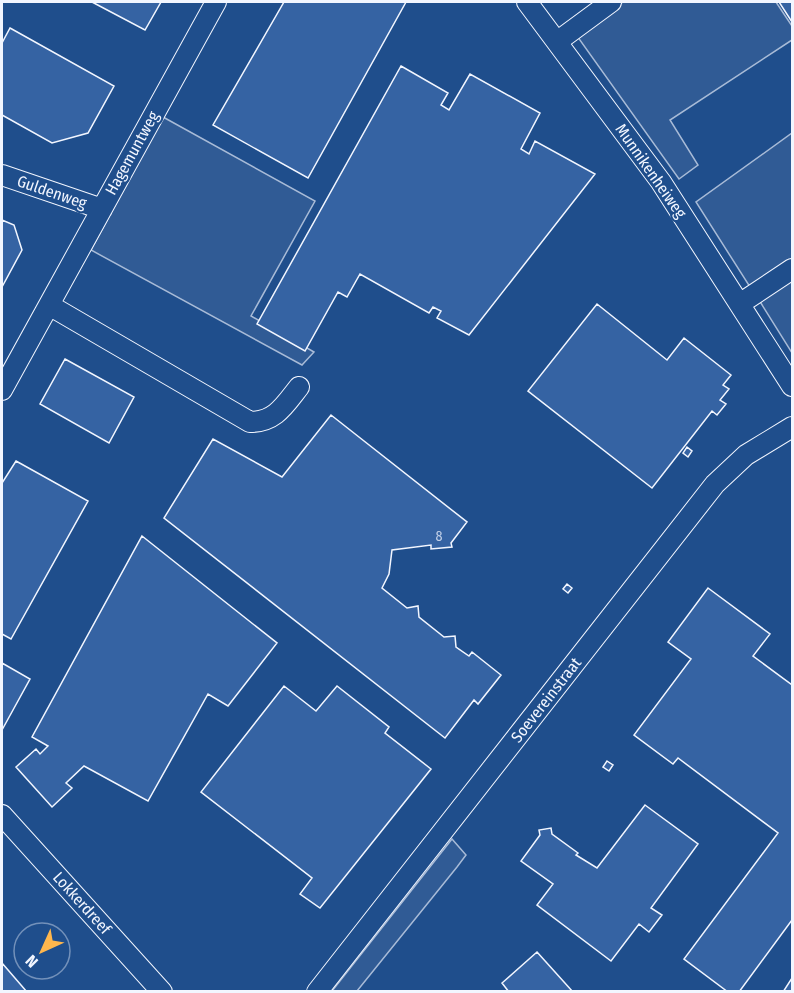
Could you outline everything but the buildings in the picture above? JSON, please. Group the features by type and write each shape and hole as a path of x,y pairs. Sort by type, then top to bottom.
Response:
{"street":[{"name":"Hagemuntweg","path":"2,390 216,2"},
{"name":"Munnikenheiweg","path":"527,2 661,182 741,303 792,386"},
{"path":"558,41 611,2"},
{"name":"Guldenweg","path":"2,175 102,209"},
{"path":"741,303 792,269"},
{"path":"49,305 250,422 262,422 276,416 299,387"},
{"name":"Soevereinstraat","path":"317,992 715,484 746,455 792,427"},
{"name":"Lokkerdreef","path":"2,815 162,992"}],"shaded area":[{"path":"623,2 776,2 792,26 792,40 670,120 698,165 679,179 577,36"},
{"path":"163,117 315,201 251,316 314,352 302,365 91,250"},
{"path":"792,133 792,258 750,287 696,202"},
{"path":"792,277 792,353 759,300"},
{"path":"452,839 466,855 457,867 357,991 332,991"}]}
